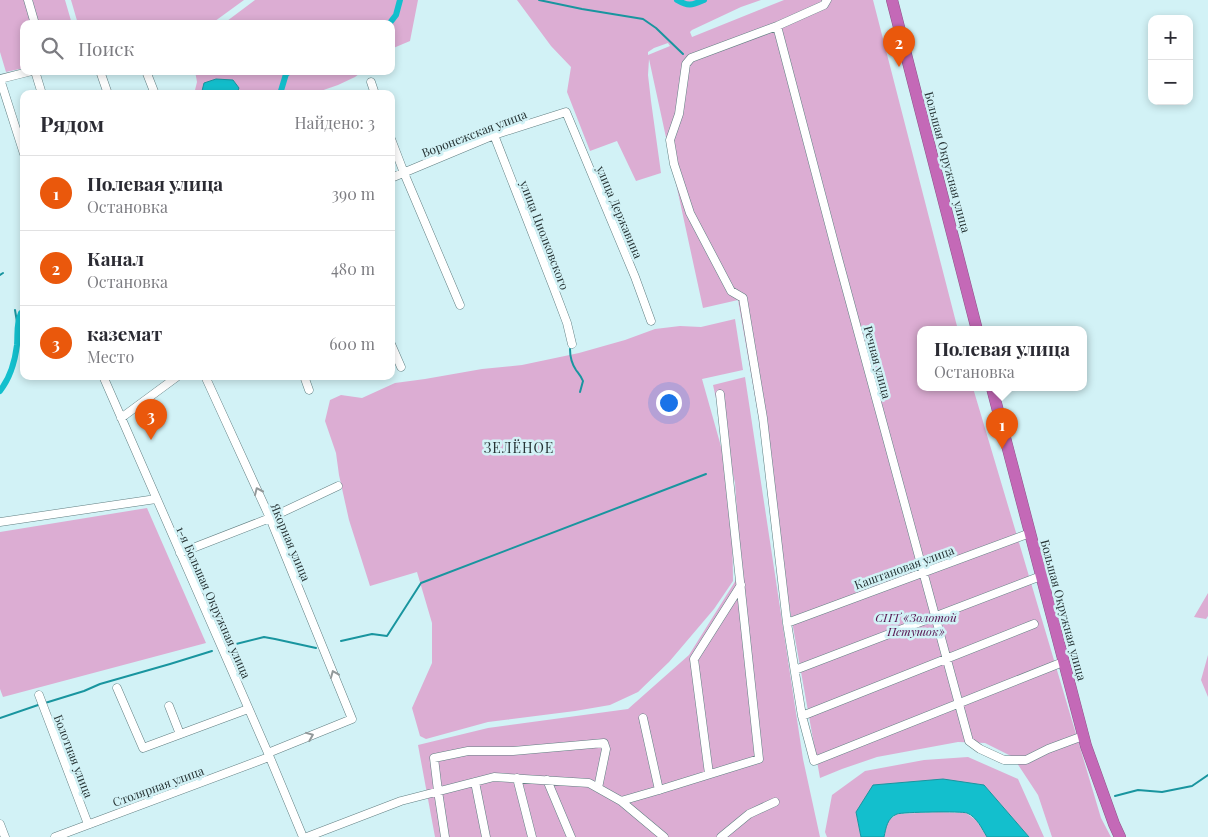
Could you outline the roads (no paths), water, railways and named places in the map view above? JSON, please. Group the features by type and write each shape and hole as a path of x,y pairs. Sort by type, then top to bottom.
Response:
{"highway":[{"name":"Большая Окружная улица","path":"892,0 976,326"},
{"name":"Большая Окружная улица","path":"993,391 1084,736 1120,837"}],"street":[{"path":"28,0 35,20"},
{"path":"827,0 824,5 777,26 691,58 686,64 679,114 670,140 674,164 690,213 731,290 742,298 763,418 794,670 802,716 814,760 1058,664"},
{"name":"Речная улица","path":"777,26 840,268 969,741 980,749 1004,760 1026,760 1048,749 1084,736"},
{"path":"20,74 0,79 20,142"},
{"path":"35,75 40,90"},
{"path":"101,75 107,90"},
{"path":"148,75 153,90"},
{"path":"371,82 374,90"},
{"name":"Воронежская улица","path":"395,176 494,135 566,112"},
{"name":"улица Державина","path":"566,112 635,277 651,321"},
{"name":"улица Циолковского","path":"494,135 554,286 572,344"},
{"path":"395,149 460,305"},
{"path":"395,354 401,368"},
{"name":"1-я Большая Окружная улица","path":"104,380 305,837"},
{"path":"121,418 173,380"},
{"name":"Якорная улица","path":"207,380 270,518 352,719"},
{"path":"305,380 309,390"},
{"path":"621,801 759,759 720,394"},
{"path":"180,553 270,518 338,486"},
{"path":"0,522 156,499"},
{"name":"Каштановая улица","path":"787,623 1030,534"},
{"path":"794,670 1041,576"},
{"path":"709,774 694,659 741,585"},
{"path":"802,716 1034,624"},
{"path":"117,688 143,748 248,709"},
{"name":"Болотная улица","path":"40,695 88,824"},
{"path":"169,706 180,734"},
{"path":"643,718 659,790"},
{"name":"Столярная улица","path":"55,837 269,755 352,719"},
{"path":"445,837 434,758 468,751 513,751 604,743 606,749 598,788"},
{"path":"305,837 401,801 494,777 590,783 621,801 664,837"},
{"path":"517,778 532,837"},
{"path":"547,780 571,837"},
{"path":"475,782 486,837"},
{"path":"721,837 749,814 774,802"},
{"path":"0,824 5,837"}],"water":[{"path":"216,79 233,80 239,88 238,90 202,90 204,83"},
{"path":"943,779 984,785 1029,837 987,837 971,815 963,812 944,812 897,814 889,821 884,837 861,837 856,812 873,785"}],"waterway":[{"path":"392,20 396,15 400,0"},
{"path":"539,0 643,19 656,28 683,54"},
{"path":"677,0 685,4 704,0"},
{"path":"281,90 286,75"},
{"path":"15,310 17,322"},
{"path":"0,391 7,381 13,363 20,315"},
{"path":"570,349 572,363 583,381 580,392"},
{"path":"341,641 372,634 387,636 421,583 706,474"},
{"path":"224,647 264,637 316,648"},
{"path":"45,703 100,684 212,651"},
{"path":"0,718 41,704"},
{"path":"1115,796 1138,790 1162,792 1192,786 1208,775"}],"place":[{"name":"Канал","path":"899,67"},
{"name":"каземат","path":"151,440"},
{"name":"Полевая улица","path":"1002,449"}],"district":[{"name":"ЗЕЛЁНОЕ","path":"519,447"}],"park label":[{"name":"СНТ «Золотой Петушок»","path":"916,624"}]}
